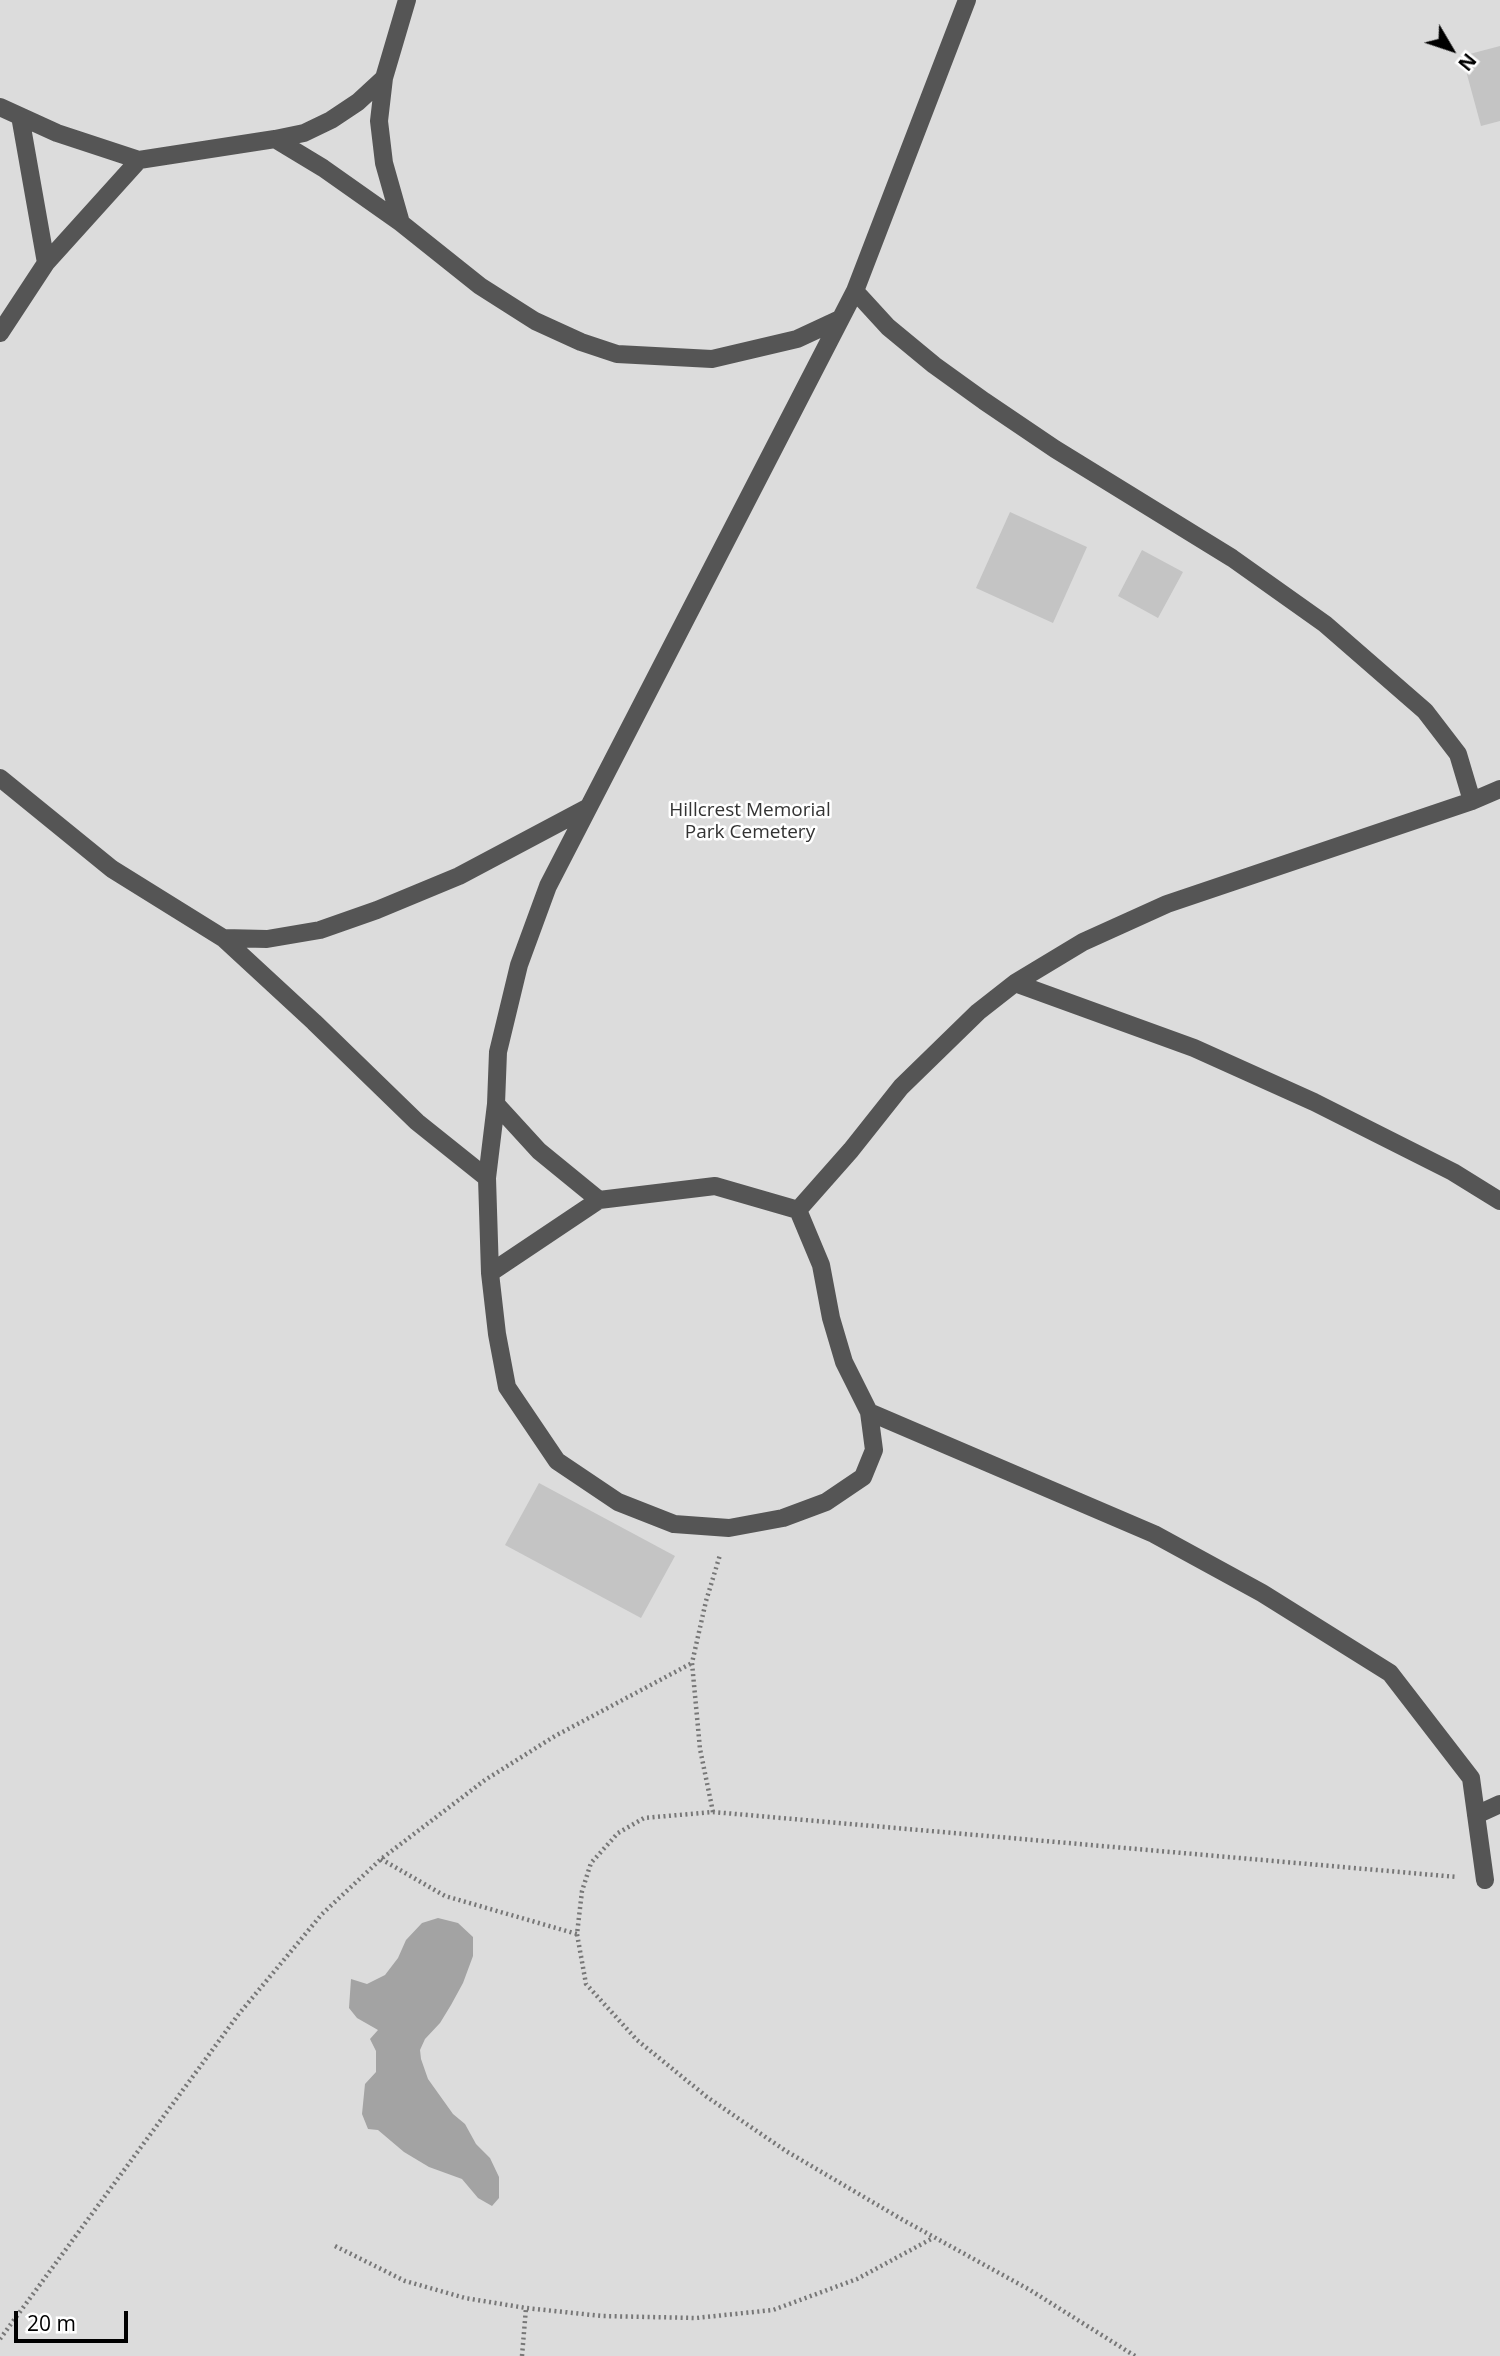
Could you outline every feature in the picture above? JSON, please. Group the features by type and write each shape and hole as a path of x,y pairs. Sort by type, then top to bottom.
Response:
{"lane":[{"path":"401,223 384,163 380,121 384,78 407,0"},
{"path":"799,1210 821,1265 831,1318 844,1362 869,1412 874,1450 863,1477 816,1506 783,1518 729,1528 674,1524 629,1507 557,1461 507,1387 490,1273 487,1178 496,1104 498,1052 519,965 548,886 855,291 967,0"},
{"path":"0,107 57,133 139,160 304,133 331,120 358,102 384,78"},
{"path":"20,116 46,263"},
{"path":"275,139 323,168 401,223 480,286 535,321 581,342 617,354 712,359 797,339 840,319"},
{"path":"0,333 46,263 139,160"},
{"path":"855,291 888,327 984,401 1055,449 1233,558 1325,624 1425,711 1458,754 1472,801"},
{"path":"0,778 112,869 223,938 314,1021 417,1122 487,1178"},
{"path":"799,1210 901,1087 978,1012 1015,983 1083,942 1167,904 1472,801 1500,789"},
{"path":"223,938 267,939 320,930 377,911 459,876 587,808"},
{"path":"1015,983 1194,1048 1314,1102 1453,1172 1500,1201"},
{"path":"496,1104 540,1151 599,1200"},
{"path":"490,1273 599,1200 715,1186 799,1210"},
{"path":"869,1412 1154,1534 1262,1593 1390,1673 1471,1778 1485,1880"},
{"path":"1476,1815 1500,1804"}],"path":[{"path":"713,1812 700,1749 692,1663 706,1601 729,1528"},
{"path":"0,2339 238,2015 322,1914 381,1859 485,1780 615,1703 692,1663"},
{"path":"1135,2356 1030,2290 786,2151 707,2097 637,2040 586,1984 577,1934 582,1891 591,1863 618,1833 644,1818 713,1812 1485,1880"},
{"path":"381,1859 445,1896 577,1934"},
{"path":"335,2246 405,2281 465,2298 602,2316 696,2318 773,2310 857,2279 934,2237"},
{"path":"522,2356 526,2308"}],"green space":[{"name":"Hillcrest Memorial Park Cemetery","path":"0,0 1500,0 1500,2356 0,2356"}],"shaded area":[{"path":"438,1918 458,1923 473,1937 473,1956 451,2005 440,2023 425,2039 420,2050 421,2059 428,2079 453,2114 465,2124 476,2144 490,2158 499,2177 499,2198 492,2206 478,2198 462,2179 429,2167 404,2152 378,2130 368,2129 362,2114 365,2084 376,2072 376,2051 370,2039 378,2030 357,2018 349,2008 351,1979 367,1984 385,1975 398,1958 406,1940 422,1923"}],"building":[{"path":"1500,46 1500,121 1481,126 1462,56"},
{"path":"1010,512 1087,547 1053,623 976,588"},
{"path":"1142,550 1183,572 1158,618 1118,596"},
{"path":"539,1483 675,1556 641,1618 505,1545"}]}
